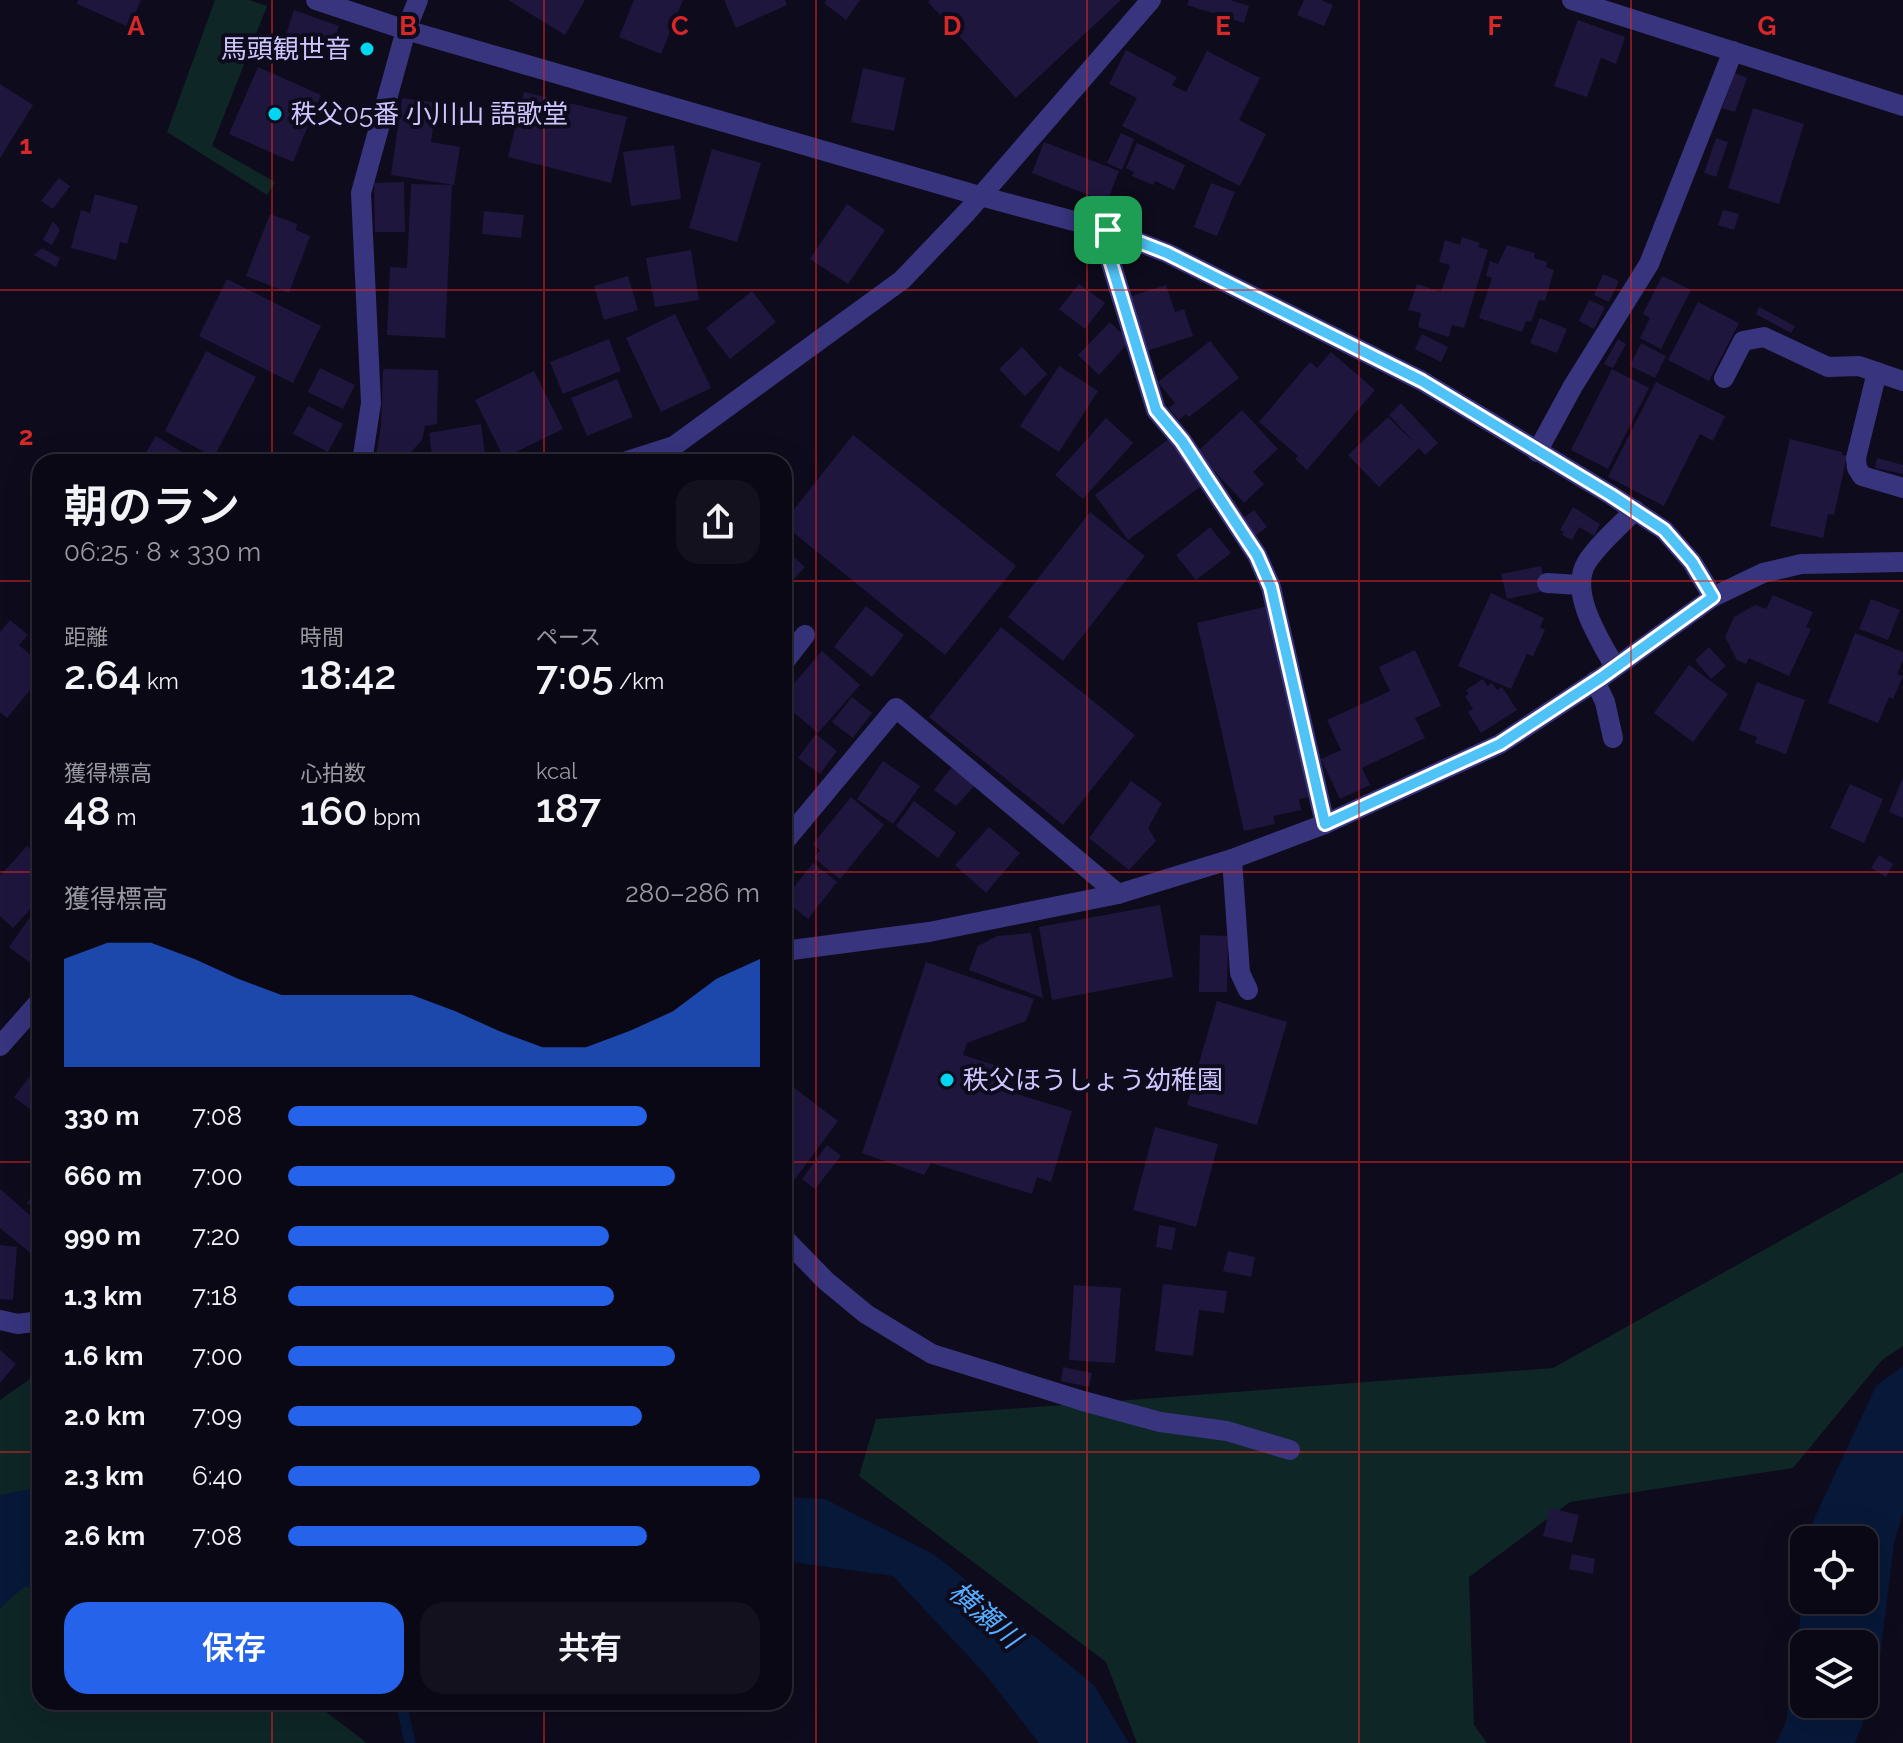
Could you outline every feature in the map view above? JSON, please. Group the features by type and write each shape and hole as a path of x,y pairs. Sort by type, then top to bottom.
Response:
{"street":[{"path":"316,0 406,30 1108,230 1167,253 1422,381 1635,510 1664,530 1692,562 1713,597"},
{"path":"363,454 371,403 361,193 406,30 418,0"},
{"path":"649,454 674,446 902,280 980,196 1151,0"},
{"path":"1572,0 1903,106"},
{"path":"1537,452 1573,386 1649,264 1733,51"},
{"path":"1108,230 1111,263 1156,410 1182,441 1257,555 1271,587 1325,824"},
{"path":"1724,378 1743,341 1764,337 1828,367 1859,366 1903,381"},
{"path":"1877,372 1856,458 1857,468 1862,476 1903,488"},
{"path":"1615,667 1580,594 1580,585 1586,563 1635,510"},
{"path":"792,950 929,932 1118,894 1232,859 1325,824 1500,744 1713,597 1763,573 1801,564 1903,562"},
{"path":"1547,583 1580,585"},
{"path":"792,652 805,635"},
{"path":"1595,681 1605,702 1613,738"},
{"path":"792,832 896,708 1118,894"},
{"path":"1232,859 1240,973 1248,990"},
{"path":"0,1046 32,1010"},
{"path":"792,1246 826,1281 866,1314 932,1354 1160,1422 1227,1431 1290,1450"},
{"path":"0,1320 18,1324 32,1322"}],"green space":[{"path":"215,0 249,0 267,6 212,146 275,182 267,195 167,132"},
{"path":"1903,1172 1903,1346 1882,1360 1793,1468 1570,1502 1469,1577 1474,1725 1487,1743 1137,1743 1106,1662 859,1476 876,1419 1553,1368"},
{"path":"32,1378 32,1497 17,1511 32,1600 32,1710 324,1710 367,1743 0,1743 0,1400"}],"water":[{"path":"1903,1366 1903,1512 1894,1543 1878,1675 1878,1630 1798,1630 1801,1614 1878,1614 1878,1526 1812,1526 1876,1386"},
{"path":"32,1489 32,1580 0,1608 0,1495"},
{"name":"横瀬川","path":"792,1497 825,1499 935,1555 1094,1685 1129,1743 1039,1743 985,1674 893,1576 792,1562"},
{"path":"1790,1692 1790,1718 1865,1718 1855,1743 1776,1743 1786,1722"}],"building":[{"path":"78,0 141,0 129,27 77,4"},
{"path":"508,0 585,0 565,35"},
{"path":"634,0 683,0 661,54 619,37"},
{"path":"724,0 785,0 787,5 736,28"},
{"path":"827,0 860,0 846,20 824,3"},
{"path":"1121,0 1016,98 928,2"},
{"path":"1189,0 1230,0 1249,6 1244,23 1187,5"},
{"path":"1304,0 1321,0 1333,5 1324,26 1297,15"},
{"path":"294,10 339,26 331,50 286,35"},
{"path":"1578,20 1625,37 1616,64 1601,58 1587,97 1554,86"},
{"path":"1126,50 1177,77 1172,85 1186,92 1207,51 1260,78 1239,120 1266,134 1240,186 1122,126 1137,98 1109,84"},
{"name":"秩父05番 小川山 語歌堂","path":"258,67 321,95 293,162 229,134"},
{"path":"863,68 905,78 894,131 851,122"},
{"path":"1735,73 1747,78 1735,112 1722,108"},
{"path":"0,84 33,105 0,158"},
{"path":"524,92 627,117 611,183 508,157"},
{"path":"402,98 437,103 431,142 460,147 454,185 391,175"},
{"path":"1753,108 1804,124 1779,204 1728,188"},
{"path":"1121,133 1134,139 1122,170 1107,163"},
{"path":"1716,138 1728,142 1716,177 1704,173"},
{"path":"1044,142 1119,171 1107,202 1032,173"},
{"path":"1137,143 1185,165 1174,190 1155,181 1153,185 1132,176 1134,172 1126,168"},
{"path":"674,145 681,199 631,206 623,152"},
{"path":"712,149 761,163 737,242 689,228"},
{"path":"59,178 70,186 53,209 41,201"},
{"path":"404,182 405,232 375,232 374,183"},
{"path":"1211,183 1235,192 1217,236 1194,227"},
{"path":"411,184 452,185 445,338 387,335 390,267 407,268"},
{"path":"95,194 138,206 127,244 120,242 116,260 71,248 81,210 90,213"},
{"path":"847,204 885,230 848,284 810,259"},
{"path":"1723,210 1739,214 1734,230 1718,225"},
{"path":"484,211 524,215 521,238 482,234"},
{"path":"270,214 297,224 296,230 310,236 289,293 246,276"},
{"path":"53,221 60,230 52,245 43,240"},
{"path":"1462,237 1480,243 1478,247 1488,250 1464,328 1452,325 1449,337 1418,327 1421,313 1408,310 1417,284 1441,292 1450,265 1439,262 1445,240 1460,245"},
{"path":"1507,245 1535,253 1534,258 1547,262 1546,267 1554,270 1545,301 1539,300 1531,322 1526,321 1522,332 1479,318 1492,278 1486,276 1490,261 1498,264"},
{"path":"42,248 60,258 56,267 34,255"},
{"path":"691,250 699,300 655,307 646,258"},
{"path":"1603,274 1619,281 1609,302 1594,295"},
{"path":"628,276 638,310 604,320 594,286"},
{"path":"1662,276 1691,290 1661,349 1640,338 1650,318 1643,314"},
{"path":"227,279 321,326 293,383 199,336"},
{"path":"1079,284 1105,303 1085,329 1059,309"},
{"path":"1166,285 1175,312 1184,309 1193,336 1147,351 1129,297"},
{"path":"752,291 776,322 730,359 706,328"},
{"path":"1589,300 1605,307 1594,329 1579,321"},
{"path":"1698,302 1739,323 1709,381 1668,360"},
{"path":"1759,307 1795,326 1791,333 1756,314"},
{"path":"675,314 711,388 661,412 626,338"},
{"path":"1540,318 1567,329 1557,353 1530,343"},
{"path":"1110,322 1130,341 1099,375 1078,355"},
{"path":"1422,334 1448,347 1441,362 1415,349"},
{"path":"609,339 621,371 563,394 550,362"},
{"path":"1618,339 1626,344 1613,368 1604,364"},
{"path":"1210,341 1239,378 1189,417 1186,414 1179,420 1169,408 1175,403 1158,382"},
{"path":"1641,343 1666,356 1655,378 1630,366"},
{"path":"1022,347 1047,374 1025,396 999,369"},
{"path":"206,351 256,377 216,454 208,454 165,431"},
{"path":"1331,352 1375,390 1307,470 1295,459 1298,456 1259,422 1310,362 1317,368"},
{"path":"1059,366 1098,391 1059,452 1020,426"},
{"path":"320,368 355,385 343,409 308,392"},
{"path":"383,369 438,370 437,424 425,426 422,440 409,454 376,454 381,425"},
{"path":"1612,369 1649,388 1608,469 1571,450"},
{"path":"534,371 563,429 512,454 502,454 475,400"},
{"path":"617,379 633,417 587,436 571,398"},
{"path":"1656,382 1725,416 1713,441 1700,434 1664,506 1608,477"},
{"path":"1401,403 1438,443 1425,455 1419,448 1379,487 1348,455 1388,417 1417,445 1389,415"},
{"path":"308,406 343,424 328,452 293,434"},
{"path":"1242,410 1278,449 1253,472 1264,484 1244,503 1197,452"},
{"path":"1106,418 1133,443 1083,499 1055,475"},
{"path":"481,424 485,454 432,454 429,433"},
{"path":"853,435 1016,566 945,655 792,531 792,512"},
{"path":"156,436 185,454 145,454"},
{"path":"1170,438 1204,484 1128,540 1095,495"},
{"path":"1790,439 1842,452 1847,456 1834,515 1828,514 1823,538 1770,526"},
{"path":"1877,458 1903,465 1903,474 1875,468"},
{"path":"1573,507 1600,524 1594,536 1579,527 1572,540 1562,535 1564,532 1560,530"},
{"path":"1254,510 1267,527 1255,536 1242,519"},
{"path":"1090,512 1145,556 1063,661 1008,617"},
{"path":"1210,527 1231,553 1196,580 1176,555"},
{"path":"792,555 805,567 792,581"},
{"path":"1541,566 1546,591 1507,599 1501,574"},
{"path":"1491,593 1544,618 1540,627 1545,630 1533,656 1527,654 1511,689 1458,666"},
{"path":"1773,595 1813,612 1806,627 1811,629 1789,676 1749,658 1746,664 1737,660 1725,637 1734,617 1755,605 1766,609"},
{"path":"1871,599 1900,610 1888,640 1859,629"},
{"path":"866,606 904,635 872,677 834,647"},
{"path":"1268,606 1310,797 1299,799 1301,810 1273,816 1275,824 1244,831 1197,623"},
{"path":"10,620 28,635 19,645 32,656 32,688 7,718 0,712 0,632"},
{"path":"1001,627 1135,735 1063,825 929,717"},
{"path":"1855,633 1903,652 1897,674 1903,676 1893,699 1889,697 1878,723 1828,703"},
{"path":"1709,647 1726,666 1711,679 1695,660"},
{"path":"1415,650 1441,706 1415,718 1425,738 1362,768 1370,785 1340,799 1321,759 1341,750 1327,720 1390,691 1379,667"},
{"path":"822,651 860,685 818,733 792,711 792,686"},
{"path":"1689,665 1728,694 1693,742 1654,713"},
{"path":"1483,679 1487,686 1492,683 1497,690 1502,687 1517,710 1481,733 1468,712 1473,709 1465,696 1469,694 1466,690"},
{"path":"1757,682 1805,700 1786,754 1755,743 1757,737 1739,730"},
{"path":"852,697 872,713 853,738 832,722"},
{"path":"816,734 837,751 820,774 798,758"},
{"path":"883,761 920,786 893,824 857,799"},
{"path":"951,768 976,784 956,806 934,790"},
{"path":"1903,777 1903,818 1889,812"},
{"path":"1131,781 1162,803 1148,828 1156,841 1129,870 1089,838"},
{"path":"1850,784 1883,799 1864,843 1830,828"},
{"path":"851,797 884,825 840,879 814,858 820,850 813,844"},
{"path":"914,801 956,833 938,858 896,826"},
{"path":"989,827 1020,853 986,893 955,865"},
{"path":"27,846 32,850 32,908 13,928 0,916 0,876"},
{"path":"1879,855 1893,864 1886,877 1871,868"},
{"path":"813,863 837,882 808,919 792,906 792,890"},
{"path":"1160,905 1173,977 1052,1000 1039,927"},
{"path":"32,914 32,964 9,947"},
{"path":"1031,933 1043,998 969,970 978,946 997,936"},
{"path":"1200,935 1228,936 1227,992 1199,992"},
{"name":"秩父ほうしょう幼稚園","path":"926,962 1034,999 1026,1021 967,1043 963,1055 1010,1070 1004,1090 1072,1111 1051,1182 1037,1177 1032,1194 931,1163 924,1175 862,1153"},
{"path":"1217,1001 1287,1022 1257,1125 1187,1105"},
{"path":"32,1073 32,1111 14,1097"},
{"path":"792,1086 838,1121 792,1183"},
{"path":"1155,1127 1218,1144 1196,1227 1133,1210"},
{"path":"827,1145 841,1156 815,1189 802,1179"},
{"path":"0,1189 32,1217 32,1254 0,1228"},
{"path":"1159,1225 1176,1228 1172,1250 1156,1247"},
{"path":"0,1245 17,1247 13,1300 0,1299"},
{"path":"1228,1251 1255,1257 1251,1277 1223,1271"},
{"path":"1163,1284 1227,1291 1224,1313 1199,1310 1193,1356 1155,1351"},
{"path":"1074,1285 1121,1288 1115,1363 1069,1360"},
{"path":"0,1350 16,1364 0,1383"},
{"path":"1063,1367 1092,1373 1089,1387 1061,1381"},
{"path":"1550,1508 1579,1515 1572,1543 1543,1536"},
{"path":"1572,1554 1595,1559 1593,1574 1569,1569"}],"waterway":[{"path":"0,1577 32,1583"},
{"path":"403,1710 410,1743"}],"place":[{"name":"馬頭観世音","path":"367,49"},
{"name":"秩父05番 小川山 語歌堂","path":"275,114"},
{"name":"秩父ほうしょう幼稚園","path":"947,1080"}],"route":[{"path":"1108,230 1167,253 1422,381 1611,495 1664,530 1692,562 1713,597 1602,677 1500,744 1325,824 1271,587 1257,555 1182,441 1156,410 1111,263 1108,230"}]}
